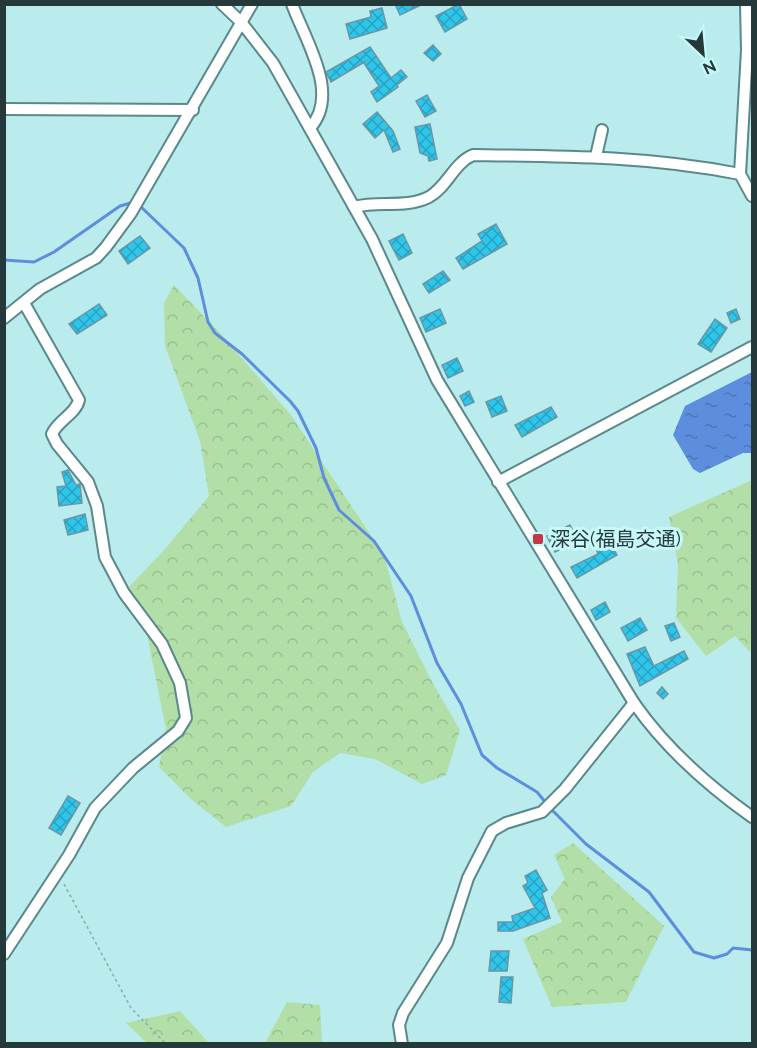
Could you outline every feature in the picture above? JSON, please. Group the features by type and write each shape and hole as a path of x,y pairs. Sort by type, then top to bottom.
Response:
{"street":[{"path":"222,4 241,22 268,55 354,207 437,380 634,703 652,730 712,789 753,817"},
{"path":"4,318 40,290 96,258 106,247 131,213 193,110 252,4"},
{"path":"292,4 313,53 321,90 317,119 310,128"},
{"path":"746,4 747,50 740,174 753,196"},
{"path":"4,108 193,110"},
{"path":"596,156 602,130"},
{"path":"354,207 368,203 413,202 430,196 447,181 461,162 473,155 596,156 680,162 740,174"},
{"path":"4,954 58,872 85,823 109,791 178,731 186,718 180,683 162,644 124,593 105,557 97,506 88,482 57,444 52,434 62,419 78,406 79,400 24,303"},
{"path":"498,482 753,347"},
{"path":"402,1044 399,1025 403,1013 447,943 468,878 492,831 506,823 542,812 565,789 634,703"}],"path":[{"path":"58,872 131,1008 166,1044"}],"green space":[{"path":"174,285 220,333 291,415 384,555 402,622 431,680 460,730 446,775 422,784 375,759 340,753 313,772 291,806 226,827 191,799 159,767 166,729 145,625 127,589 166,548 209,496 200,441 165,346 164,303"},
{"path":"752,480 752,654 735,636 706,656 676,618 678,564 669,517"},
{"path":"573,843 664,926 626,1002 552,1007 523,939 562,922 551,897 565,879 554,855"},
{"path":"287,1002 320,1005 322,1043 265,1043"},
{"path":"180,1011 209,1043 147,1043 126,1023"}],"water":[{"path":"752,372 752,453 743,453 700,473 693,469 673,435 685,406"}],"building":[{"path":"395,4 423,4 400,15"},
{"path":"459,4 467,19 445,32 436,16"},
{"path":"382,8 387,28 350,39 346,24 371,17 370,11"},
{"path":"433,45 441,54 433,61 424,53"},
{"path":"370,47 391,78 401,70 407,77 397,85 398,87 377,102 371,92 379,86 364,63 366,61 331,82 326,72"},
{"path":"427,95 436,111 425,117 416,101"},
{"path":"377,112 393,131 400,149 393,152 384,130 375,138 363,124"},
{"path":"430,124 437,159 429,161 428,156 420,153 415,127"},
{"path":"496,224 507,244 463,269 456,258 482,241 478,234"},
{"path":"403,234 412,253 399,260 389,241"},
{"path":"140,236 150,248 128,264 119,251"},
{"path":"443,271 450,280 429,293 423,284"},
{"path":"99,304 107,315 77,334 69,324"},
{"path":"440,309 446,323 426,332 420,318"},
{"path":"736,309 740,319 731,323 727,313"},
{"path":"715,319 727,328 711,352 698,344"},
{"path":"457,358 463,371 448,378 442,365"},
{"path":"469,391 474,402 465,406 460,396"},
{"path":"501,396 507,411 492,417 486,402"},
{"path":"551,407 557,417 522,437 515,425"},
{"path":"68,470 76,485 80,484 82,503 59,506 57,487 66,486 62,472"},
{"path":"85,514 88,530 68,535 64,520"},
{"path":"570,525 578,541 555,552 547,536"},
{"path":"610,543 617,555 577,578 571,567 598,554 597,551"},
{"path":"605,602 610,612 596,620 591,610"},
{"path":"640,618 647,630 628,641 621,628"},
{"path":"674,623 680,637 671,641 665,626"},
{"path":"645,647 654,666 684,651 688,659 640,686 627,654"},
{"path":"662,687 668,694 663,699 657,693"},
{"path":"68,796 80,803 61,835 49,828"},
{"path":"536,870 547,890 542,893 550,918 513,931 498,931 498,922 513,922 512,916 535,908 523,886 528,883 525,876"},
{"path":"491,951 509,951 507,971 489,971"},
{"path":"501,977 513,977 511,1003 499,1002"}],"waterway":[{"path":"4,260 34,262 54,252 120,206 134,202"},
{"path":"140,206 184,248 198,278 208,322 215,333 242,354 298,411 316,448 324,478 339,510 374,541 411,596 437,663 461,704 482,755 497,768 537,792 546,803"},
{"path":"550,808 586,844 649,892 694,952 714,958 727,954 733,948 752,950"}],"place":[{"name":"深谷(福島交通)","path":"538,539"}]}
